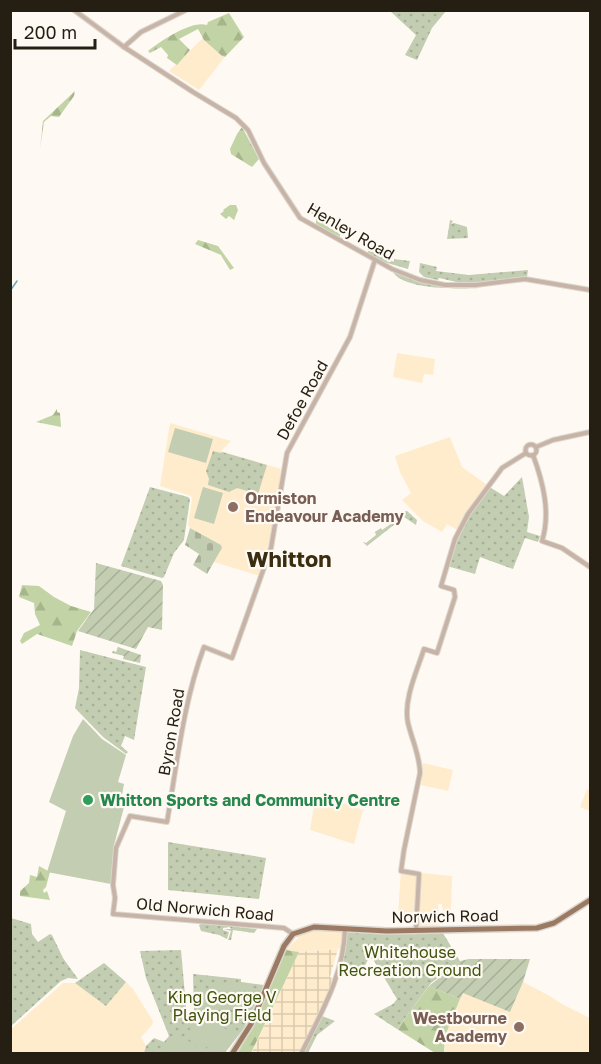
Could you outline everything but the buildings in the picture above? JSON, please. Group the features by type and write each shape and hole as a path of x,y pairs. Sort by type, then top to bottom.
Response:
{"main road":[{"name":"Norwich Road","path":"293,934 313,927 387,931 537,928 556,922 591,900"},
{"path":"232,1053 251,1024 284,946 293,934"}],"street":[{"name":"Henley Road","path":"74,10 124,47 236,117 248,130 264,163 299,217 306,223 405,275 445,285 470,285 525,279 591,290"},
{"path":"124,47 131,38 141,32 186,10"},
{"name":"Defoe Road","path":"204,647 232,658 271,548 287,453 349,339 375,260"},
{"path":"416,930 419,874 401,872 420,773 420,762 408,723 407,712 424,650 437,653 455,592 441,586 457,535 468,514 504,465 526,453 528,446 536,447 553,440 591,432"},
{"path":"533,455 536,447"},
{"path":"526,453 529,456 533,455"},
{"path":"533,455 542,482 546,512 546,526 542,541 562,548 591,567"},
{"name":"Byron Road","path":"113,914 115,898 112,885 117,845 130,816 167,822 189,697 204,647"},
{"name":"Old Norwich Road","path":"113,914 284,928 293,934"},
{"path":"301,1053 340,969 345,928"}],"shaded area":[{"path":"203,38 224,58 199,90 169,71"},
{"path":"397,353 435,359 433,375 424,374 422,383 393,377"},
{"name":"Ormiston Endeavour Academy","path":"170,423 231,441 221,451 281,469 274,526 260,576 214,562 222,548 221,545 190,528 188,524 191,496 160,486"},
{"path":"450,437 462,467 487,485 470,506 457,530 447,524 442,532 423,521 402,500 411,493 395,456"},
{"path":"423,763 453,770 448,791 421,785"},
{"path":"587,789 590,790 590,811 580,807"},
{"path":"316,794 363,810 354,844 310,830"},
{"path":"401,871 452,876 451,910 443,911 442,904 438,904 440,930 416,930 416,914 398,913"},
{"path":"306,928 345,928 344,948 299,952 286,950 297,939 299,931"},
{"path":"338,949 330,977 336,981 301,1053 251,1054 299,952"},
{"path":"126,982 153,1021 141,1037 146,1046 144,1053 11,1053 10,1030 63,983 75,983 106,1006"},
{"name":"Westbourne Academy","path":"523,982 590,1018 590,1053 445,1053 445,1036 463,992 510,1012"}],"green space":[{"path":"390,11 446,11 432,28 417,60 405,55 416,35"},
{"path":"229,13 244,37 225,57 204,40 198,29 179,39 190,50 177,65 167,58 168,55 161,47 150,53 148,51 185,28 200,24 207,25 208,22"},
{"path":"75,91 59,117 51,116 44,122 40,149 43,121"},
{"path":"242,127 259,159 252,167 231,154 230,149"},
{"path":"314,203 327,226 340,234 340,237 316,225 316,219 309,210"},
{"path":"230,205 236,205 238,210 234,220 229,216 226,219 220,214"},
{"path":"450,220 453,221 451,224 467,227 468,238 447,239"},
{"path":"198,240 218,246 234,268 230,270 221,255 195,244"},
{"path":"369,250 394,262 394,259 410,261 408,269 384,262 367,253"},
{"path":"420,263 437,267 436,271 469,275 528,270 527,277 461,283 424,277 419,272"},
{"path":"393,272 429,284 479,288 420,285 399,278"},
{"path":"57,409 60,413 61,427 36,422 53,415"},
{"path":"175,428 213,439 206,463 168,452"},
{"path":"213,451 267,465 258,494 237,488 229,492 208,485 209,479 206,471"},
{"path":"522,477 529,517 527,532 540,536 538,542 525,538 513,569 480,557 475,574 447,566 460,528 488,486 504,496"},
{"path":"150,487 190,499 184,540 174,553 162,578 121,566"},
{"path":"203,487 223,493 214,524 194,518"},
{"path":"407,511 417,520 416,525 404,517 367,546 363,542 366,543 376,535 375,532 395,521 393,518"},
{"path":"190,528 221,545 222,548 207,574 193,565 199,554 185,545"},
{"path":"96,563 161,581 163,585 162,630 148,627 136,649 78,631 94,609"},
{"path":"22,585 39,586 71,606 91,612 77,631 72,646 37,634 22,644 20,641 24,633 40,625 35,614 34,603 19,597"},
{"path":"118,647 141,655 140,663 123,659 124,656 112,653 116,652"},
{"path":"80,650 146,667 134,740 125,736 121,746 128,752 126,754 103,737 75,708 79,688"},
{"name":"Whitton Sports and Community Centre","path":"83,719 102,739 126,755 118,782 124,784 122,795 127,796 114,845 111,884 47,872 66,811 49,802 73,736"},
{"path":"168,842 266,858 259,899 168,890"},
{"path":"39,866 50,872 43,890 44,893 47,891 50,900 20,896 20,891 29,883 30,875 37,877"},
{"path":"11,918 31,924 32,934 38,942 52,935 63,958 78,979 68,978 61,981 11,1026"},
{"path":"203,923 257,929 254,933 233,930 231,940 228,940 231,931 224,929 231,929 230,927 223,928 223,930 229,932 227,939 201,931 199,925"},
{"name":"Whitehouse Recreation Ground","path":"345,928 441,930 460,961 431,983 397,1029 374,1014 393,1004 397,999 373,959 369,958 363,969 355,971 341,967"},
{"name":"King George V Playing Field","path":"181,950 187,1018 191,1017 194,1012 193,974 241,979 241,982 264,985 244,1028 225,1053 144,1053 146,1046 154,1038 164,1042 169,1036 146,978 140,951"},
{"path":"286,950 299,952 251,1053 237,1054 252,1029"},
{"path":"530,959 510,1012 463,993 460,999 429,986 460,961"},
{"path":"104,963 126,982 106,1006 75,983"},
{"path":"213,982 252,986 249,1011 211,1007"},
{"path":"429,986 460,999 445,1036 444,1053 435,1053 397,1029"},
{"path":"329,999 322,1016 335,1021 317,1035 308,1053 304,1053"},
{"path":"199,1013 234,1034 222,1053 217,1053 186,1036"},
{"path":"178,1033 205,1053 163,1053"}],"waterway":[{"path":"10,291 17,281"}],"place":[{"name":"Ormiston Endeavour Academy","path":"233,507"},
{"name":"Whitton Sports and Community Centre","path":"88,800"},
{"name":"Westbourne Academy","path":"519,1027"}],"district":[{"name":"Whitton","path":"289,558"}]}
